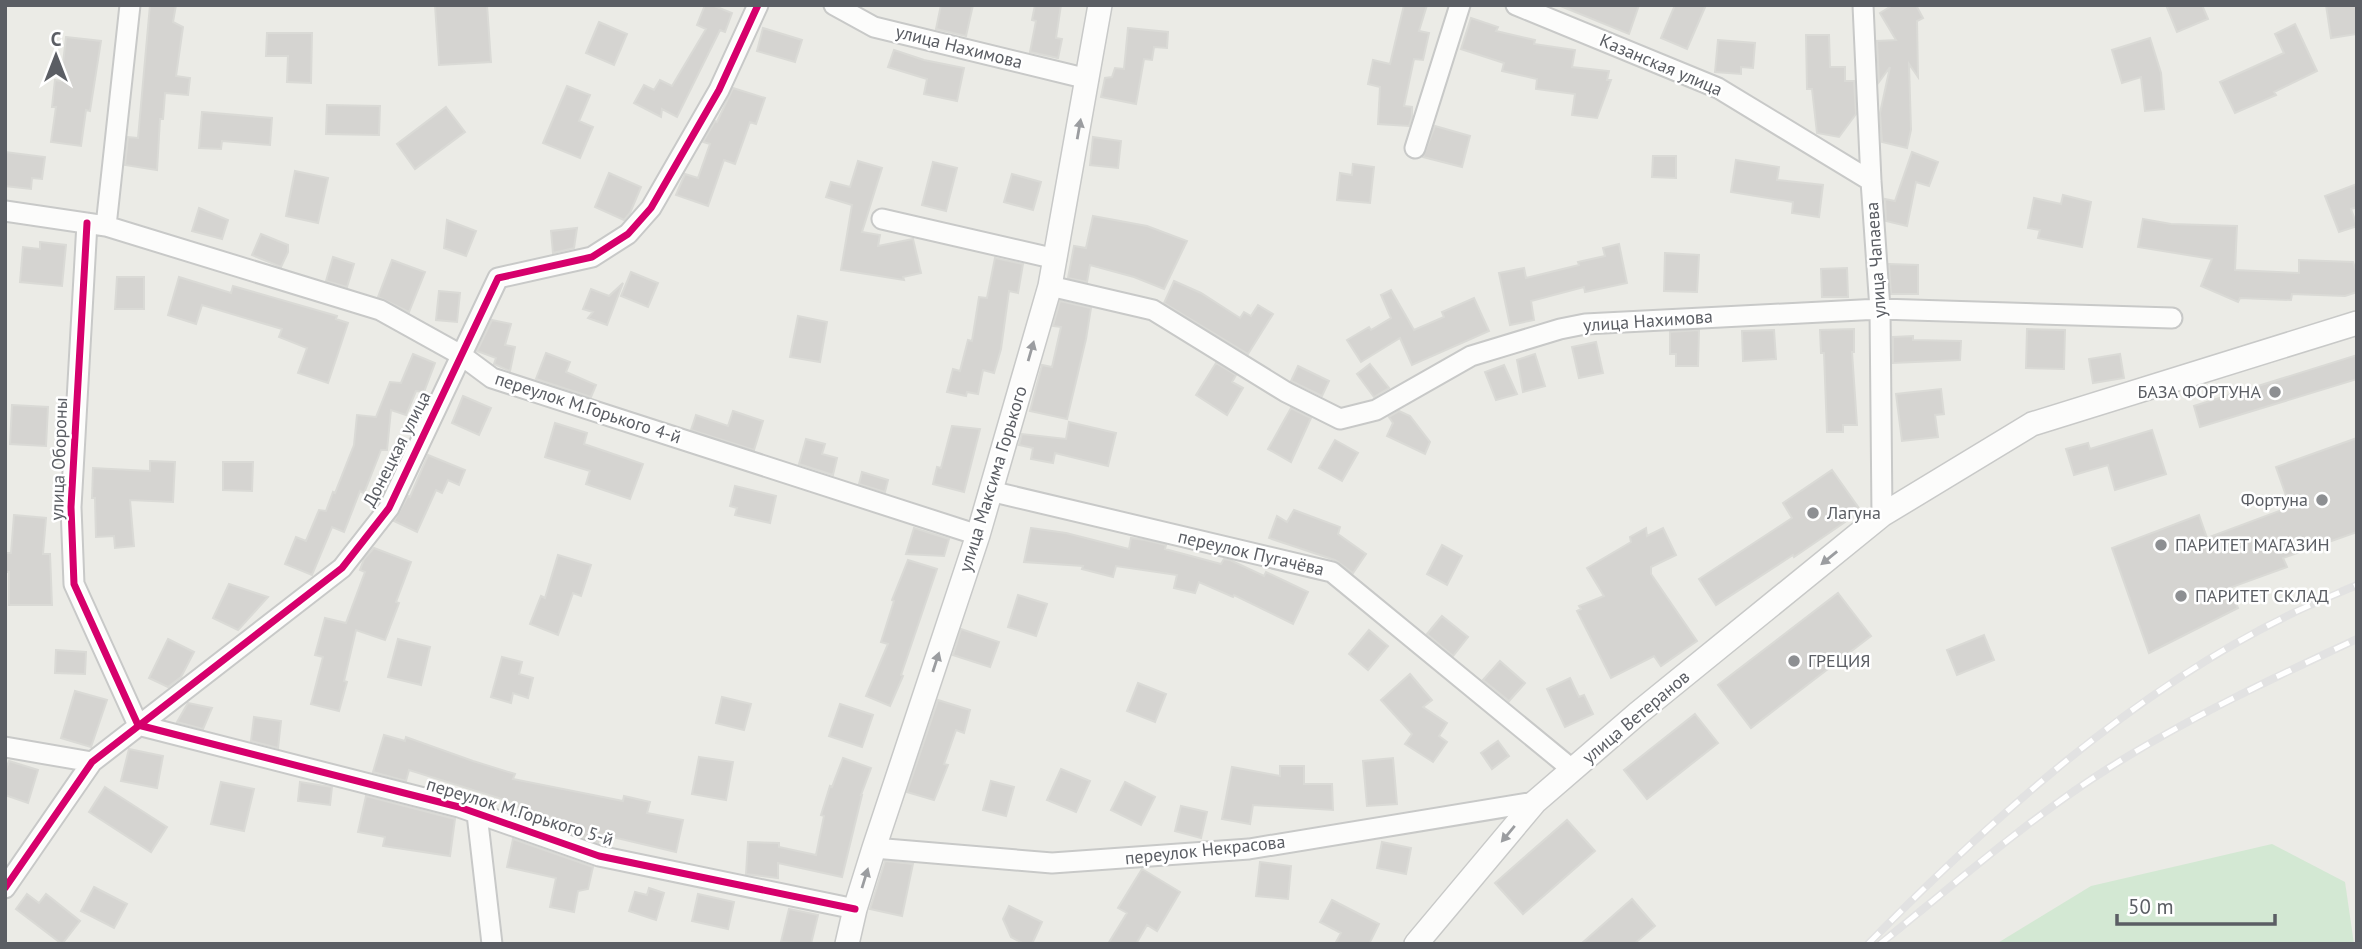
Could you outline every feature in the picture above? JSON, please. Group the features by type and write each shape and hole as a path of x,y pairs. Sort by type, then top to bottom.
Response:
{"street":[{"name":"улица Обороны","path":"131,5 97,224 71,507 74,584 138,725"},
{"name":"Донецкая улица","path":"5,888 92,762 342,568 389,508 498,278 592,257 628,234 651,208 719,90 758,5"},
{"name":"улица Нахимова","path":"834,5 874,27 1088,79"},
{"name":"улица Максима Горького","path":"847,944 874,848 978,534 1050,286 1100,5"},
{"path":"1415,148 1460,5"},
{"name":"Казанская улица","path":"1516,5 1718,88 1871,181"},
{"name":"улица Чапаева","path":"1863,5 1880,309 1882,515"},
{"name":"переулок М.Горького 4-й","path":"5,211 97,224 380,310 461,355 492,378 978,534"},
{"path":"882,219 1056,259"},
{"name":"улица Нахимова","path":"1050,286 1153,310 1286,392 1340,419 1376,410 1471,356 1560,329 1586,324 1880,309 2172,318"},
{"name":"улица Ветеранов","path":"1416,944 1535,802 1637,714 1882,515 2032,424 2357,323"},
{"name":"переулок Пугачёва","path":"990,491 1332,572 1573,770"},
{"name":"переулок М.Горького 5-й","path":"138,725 478,814 599,856 855,909"},
{"path":"5,747 92,762"},
{"name":"переулок Некрасова","path":"874,848 1052,863 1249,849 1535,802"},
{"path":"478,814 492,944"}],"green space":[{"path":"2272,844 2345,882 2354,944 1996,944 2091,886"}],"building":[{"path":"150,5 176,5 173,22 183,27 176,76 190,78 188,95 165,93 163,119 160,119 157,170 125,165 128,137 138,138"},
{"path":"435,5 487,5 491,62 439,65"},
{"path":"705,5 732,13 725,32 720,30 677,117 662,109 661,117 634,103 644,85 654,90 660,80 672,86 706,29 697,25"},
{"path":"941,5 973,5 966,36 936,29"},
{"path":"1035,5 1061,5 1056,38 1062,39 1058,58 1030,52 1036,21 1032,20"},
{"path":"1404,5 1427,5 1419,31 1429,33 1423,60 1414,59 1404,106 1412,107 1412,117 1409,126 1378,124 1380,87 1368,84 1373,60 1390,64"},
{"path":"1558,5 1639,5 1629,34"},
{"path":"1675,5 1706,5 1687,49 1661,38"},
{"path":"1893,5 1916,5 1923,18 1917,21 1918,77 1909,64 1911,130 1907,148 1882,142 1880,113 1890,67 1879,82 1877,41 1896,40 1880,13"},
{"path":"2166,5 2202,5 2208,19 2177,32"},
{"path":"2326,5 2357,5 2357,34 2331,38"},
{"path":"1471,18 1498,27 1496,31 1535,40 1534,44 1575,50 1572,67 1609,71 1607,80 1611,80 1597,118 1572,115 1575,94 1536,89 1537,79 1502,71 1504,63 1461,49"},
{"path":"599,22 627,34 614,65 586,53"},
{"path":"2295,24 2317,71 2274,92 2276,95 2235,113 2220,82 2284,53 2275,34"},
{"path":"763,28 802,40 795,62 757,51"},
{"path":"1128,28 1168,32 1167,48 1154,47 1152,60 1144,59 1136,104 1101,97 1105,78 1112,77 1115,68 1124,69"},
{"path":"267,33 312,33 311,83 287,82 288,56 266,56"},
{"path":"1806,35 1829,35 1830,67 1845,67 1845,81 1854,81 1856,114 1839,137 1817,133 1812,89 1807,89"},
{"path":"66,37 101,41 90,111 86,110 81,146 51,142 56,107 52,107 55,80 61,81"},
{"path":"2150,38 2161,73 2164,109 2145,111 2141,77 2122,83 2112,50"},
{"path":"1718,40 1755,43 1753,68 1741,67 1741,74 1715,72"},
{"path":"894,50 924,60 964,68 957,101 924,94 927,79 888,67"},
{"path":"567,86 590,95 579,121 593,127 580,158 543,143"},
{"path":"733,88 765,98 756,124 750,122 735,164 724,160 708,206 676,195 685,174 698,178 710,144 703,142 715,121 717,122"},
{"path":"327,105 380,106 379,135 326,134"},
{"path":"446,107 465,132 415,169 397,144"},
{"path":"202,112 272,118 270,145 222,141 221,149 199,148"},
{"path":"1435,126 1470,136 1462,167 1423,157"},
{"path":"1093,137 1121,141 1118,168 1090,165"},
{"path":"5,152 45,157 42,179 32,178 31,189 5,186"},
{"path":"1912,152 1938,162 1929,186 1916,182 1907,226 1886,221 1885,199 1895,201"},
{"path":"1653,156 1676,156 1676,178 1652,177"},
{"path":"1736,160 1779,167 1777,180 1823,185 1819,217 1792,213 1793,202 1731,192"},
{"path":"858,161 882,168 862,232 880,235 878,246 913,239 921,273 903,277 904,280 841,270 852,205 826,197 831,182 850,187"},
{"path":"933,162 957,168 946,211 922,205"},
{"path":"1353,164 1374,167 1370,203 1337,200 1340,173 1352,175"},
{"path":"295,171 328,178 318,223 286,216"},
{"path":"609,173 641,187 630,213 624,220 595,207"},
{"path":"1012,174 1041,182 1033,210 1004,202"},
{"path":"2357,184 2357,207 2351,209 2357,226 2339,232 2325,196"},
{"path":"2063,195 2091,202 2082,247 2038,238 2040,230 2028,228 2034,198 2061,204"},
{"path":"199,208 228,220 222,239 192,231"},
{"path":"1093,216 1147,226 1187,241 1164,289 1134,277 1090,265 1087,282 1068,278 1074,246 1086,248"},
{"path":"2143,219 2171,224 2237,226 2235,270 2299,273 2299,260 2353,262 2357,274 2357,292 2345,296 2292,294 2291,300 2240,298 2238,302 2201,286 2212,259 2138,247"},
{"path":"447,220 476,231 466,256 444,248"},
{"path":"577,228 574,248 553,253 551,231"},
{"path":"261,234 288,245 288,252 281,267 252,255"},
{"path":"40,242 66,245 62,286 20,282 23,247 40,249"},
{"path":"1619,244 1627,283 1585,292 1584,287 1531,301 1534,320 1510,325 1499,273 1524,268 1526,278 1605,256 1603,248"},
{"path":"1665,253 1699,255 1697,292 1664,291"},
{"path":"333,257 354,264 347,287 326,281"},
{"path":"995,258 1023,264 1018,293 1009,291 1001,349 994,373 983,370 978,394 967,392 966,396 947,392 953,369 960,371 968,340 972,341 979,297 987,298"},
{"path":"392,260 425,272 409,312 378,297"},
{"path":"1889,264 1918,265 1918,294 1891,294"},
{"path":"1847,268 1848,297 1822,297 1821,269"},
{"path":"631,272 658,283 648,307 621,296"},
{"path":"117,277 144,277 144,309 115,309"},
{"path":"179,277 231,293 233,286 337,316 336,319 348,323 328,383 298,373 307,348 279,337 282,329 202,305 196,324 168,315"},
{"path":"1174,281 1201,293 1240,318 1244,312 1251,316 1258,305 1273,314 1248,354 1164,303"},
{"path":"623,283 607,325 588,318 593,312 583,309 591,289 609,296"},
{"path":"1391,290 1414,330 1444,317 1442,312 1474,298 1489,331 1412,365 1400,338 1361,362 1347,340 1391,318 1381,295"},
{"path":"439,291 460,293 457,322 436,320"},
{"path":"1060,301 1091,308 1067,419 1030,411 1042,365 1052,367 1061,327 1053,326"},
{"path":"798,316 827,322 820,362 790,357"},
{"path":"492,320 511,324 505,345 515,347 510,371 494,364 496,358 477,351"},
{"path":"1854,329 1852,352 1857,425 1843,425 1843,432 1827,432 1824,353 1821,353 1820,330"},
{"path":"2027,329 2065,330 2064,369 2026,368"},
{"path":"1699,330 1698,366 1676,366 1676,354 1670,354 1670,332"},
{"path":"1774,330 1776,359 1743,361 1742,331"},
{"path":"1913,336 1913,340 1961,341 1960,360 1893,363 1893,337"},
{"path":"1596,342 1603,373 1579,378 1572,347"},
{"path":"546,353 570,362 566,372 596,385 591,397 536,379"},
{"path":"413,354 435,363 424,392 416,391 406,415 391,410 387,450 381,450 364,493 360,491 344,532 332,527 312,575 285,564 296,537 306,541 319,510 326,511 333,492 335,493 354,445 357,415 376,417 390,382 401,383"},
{"path":"1535,354 1545,386 1523,392 1517,360"},
{"path":"2120,354 2124,378 2093,383 2089,359"},
{"name":"БАЗА ФОРТУНА","path":"2357,355 2357,379 2200,427 2194,406"},
{"path":"1216,363 1236,375 1232,382 1243,388 1227,415 1196,395"},
{"path":"1370,364 1389,388 1374,397 1357,374"},
{"path":"1504,365 1517,394 1496,400 1485,372"},
{"path":"1298,366 1329,381 1322,396 1291,381"},
{"path":"1941,389 1944,414 1935,415 1938,437 1902,441 1896,394"},
{"path":"463,396 491,408 479,435 452,423"},
{"path":"12,405 48,407 46,446 10,444"},
{"path":"1291,408 1311,418 1291,462 1268,449"},
{"path":"733,411 763,421 754,450 691,430 696,415 728,426"},
{"path":"1399,411 1410,416 1430,442 1425,454 1387,436 1393,423 1389,417"},
{"path":"1069,422 1116,433 1108,466 1055,453 1053,463 1031,459 1033,448 1019,445 1022,434 1066,439"},
{"path":"555,423 587,433 584,444 643,464 630,499 586,484 590,471 545,457"},
{"path":"952,426 980,429 964,492 933,484 937,467 941,468"},
{"path":"2152,430 2166,474 2115,490 2108,465 2074,475 2066,449 2088,443 2090,449"},
{"path":"2357,438 2357,532 2283,558 2287,567 2229,588 2238,608 2149,653 2112,548 2199,515 2207,538 2290,507 2276,467"},
{"path":"806,439 825,444 822,454 837,458 833,475 799,464"},
{"path":"1335,440 1358,453 1342,481 1319,468"},
{"path":"428,455 465,470 459,485 448,480 442,493 436,490 417,532 394,521 408,496 410,497"},
{"path":"150,461 175,462 173,502 130,500 134,546 115,548 114,536 96,537 95,498 92,498 93,468 150,471"},
{"path":"223,462 253,462 252,491 223,490"},
{"path":"1832,470 1861,511 1794,557 1793,555 1716,605 1699,579 1792,518 1783,503"},
{"path":"862,472 888,480 885,492 859,484"},
{"path":"735,486 776,496 770,523 735,515 737,508 730,506"},
{"path":"1294,510 1340,527 1338,534 1366,554 1353,573 1335,560 1269,538 1277,516 1287,522"},
{"path":"14,515 46,518 43,554 50,554 52,605 9,605 9,572 5,572 5,553 11,553"},
{"path":"914,528 949,539 944,556 906,554"},
{"path":"1031,528 1066,533 1129,549 1131,538 1145,540 1166,545 1165,549 1221,564 1224,559 1230,560 1264,576 1266,572 1308,592 1293,624 1234,595 1233,597 1199,582 1195,593 1174,588 1177,575 1116,566 1113,577 1082,569 1083,566 1024,562"},
{"path":"1646,528 1647,536 1663,528 1676,555 1651,567 1651,574 1697,641 1661,666 1654,656 1611,678 1577,611 1581,609 1579,606 1604,596 1587,568 1631,542 1630,537"},
{"path":"1442,545 1462,556 1447,585 1427,574"},
{"path":"374,548 411,562 385,640 356,630 339,711 311,704 323,657 315,655 325,618 346,623 365,572 360,570 364,559"},
{"path":"558,555 591,565 581,596 573,593 558,635 530,624 541,596 545,598"},
{"path":"908,560 937,569 901,675 903,676 890,706 866,696 888,644 881,642 894,601 892,600"},
{"path":"229,584 268,597 238,630 213,618"},
{"name":"ГРЕЦИЯ","path":"1838,593 1871,636 1751,728 1718,685"},
{"path":"1018,595 1047,604 1036,636 1008,627"},
{"path":"1442,616 1468,637 1453,656 1427,634"},
{"path":"961,629 999,642 990,667 953,655"},
{"path":"1369,630 1388,646 1368,670 1349,654"},
{"path":"1984,635 1994,660 1957,675 1947,650"},
{"path":"168,639 194,652 181,677 168,687 149,678"},
{"path":"398,639 430,647 421,685 388,677"},
{"path":"56,650 86,652 85,674 55,673"},
{"path":"502,657 522,662 519,674 533,678 528,698 513,693 511,703 491,697"},
{"path":"1500,661 1525,683 1509,701 1483,680"},
{"path":"1410,674 1432,700 1423,707 1447,723 1439,736 1447,742 1433,762 1405,744 1412,734 1381,700"},
{"path":"1570,678 1579,697 1584,695 1593,714 1565,727 1547,689"},
{"path":"1138,683 1166,694 1155,722 1127,711"},
{"path":"75,691 107,700 91,747 61,738"},
{"path":"722,697 751,704 744,730 716,723"},
{"path":"938,700 970,710 964,733 956,730 944,764 948,765 934,800 907,792"},
{"path":"188,703 212,708 203,729 177,722"},
{"path":"840,704 873,715 862,747 829,736"},
{"path":"1695,714 1718,743 1647,799 1624,770"},
{"path":"254,717 281,721 278,748 251,741"},
{"path":"384,735 405,741 406,737 515,774 513,779 623,801 624,796 650,802 647,813 683,820 676,852 600,834 598,843 548,825 550,818 517,807 518,804 409,770 406,781 373,772"},
{"path":"1498,741 1509,756 1492,769 1481,753"},
{"path":"129,749 163,756 157,788 121,781"},
{"path":"699,757 733,762 726,800 692,794"},
{"path":"843,758 871,768 861,795 842,877 778,863 778,878 746,874 748,842 779,843 779,847 816,855 824,816 821,815"},
{"path":"1393,758 1397,804 1367,806 1363,761"},
{"path":"9,761 38,770 28,803 5,795 5,772"},
{"path":"1280,766 1304,766 1304,784 1332,784 1333,810 1253,805 1250,824 1222,819 1232,767 1280,776"},
{"path":"1061,769 1090,781 1076,812 1047,800"},
{"path":"991,781 1014,787 1006,816 983,810"},
{"path":"221,782 254,789 244,831 211,824"},
{"path":"300,782 332,787 330,805 298,801"},
{"path":"1125,782 1155,797 1141,825 1111,810"},
{"path":"105,787 167,827 151,852 89,812"},
{"path":"366,796 455,819 450,856 383,846 385,837 358,832"},
{"path":"1181,806 1207,812 1201,838 1175,831"},
{"path":"1567,820 1595,851 1523,914 1495,883"},
{"path":"513,839 593,867 588,889 578,891 574,912 550,907 556,878 507,867"},
{"path":"1382,842 1411,848 1406,874 1377,868"},
{"path":"885,861 913,864 902,916 870,909"},
{"path":"1260,862 1291,866 1288,899 1256,896"},
{"path":"1142,869 1180,892 1157,931 1147,925 1136,944 1108,944 1127,913 1118,908"},
{"path":"94,887 127,904 114,928 81,911"},
{"path":"649,888 664,893 656,920 629,911 635,892 647,895"},
{"path":"27,894 39,903 46,894 80,921 62,944 16,909"},
{"path":"698,894 734,902 728,929 692,921"},
{"path":"1632,899 1655,926 1634,944 1581,944"},
{"path":"1332,900 1379,924 1369,944 1335,944 1341,933 1320,922"},
{"path":"1009,906 1042,922 1032,944 1024,944 1011,937 1003,919"},
{"path":"789,909 818,915 811,944 781,942"}],"railway":[{"path":"1868,944 2014,806 2118,720 2230,646 2297,611 2357,585"},
{"path":"1880,944 2022,829 2112,766 2263,683 2357,639"}],"cycle path":[{"path":"5,888 92,762 342,568 389,508 498,278 592,257 628,234 651,208 719,90 758,5"},
{"path":"87,223 71,507 74,584 138,725 459,807 599,856 855,909"}],"place":[{"name":"БАЗА ФОРТУНА","path":"2275,392"},
{"name":"Фортуна","path":"2322,500"},
{"name":"Лагуна","path":"1813,513"},
{"name":"ПАРИТЕТ МАГАЗИН","path":"2161,545"},
{"name":"ПАРИТЕТ СКЛАД","path":"2181,596"},
{"name":"ГРЕЦИЯ","path":"1794,661"}]}
